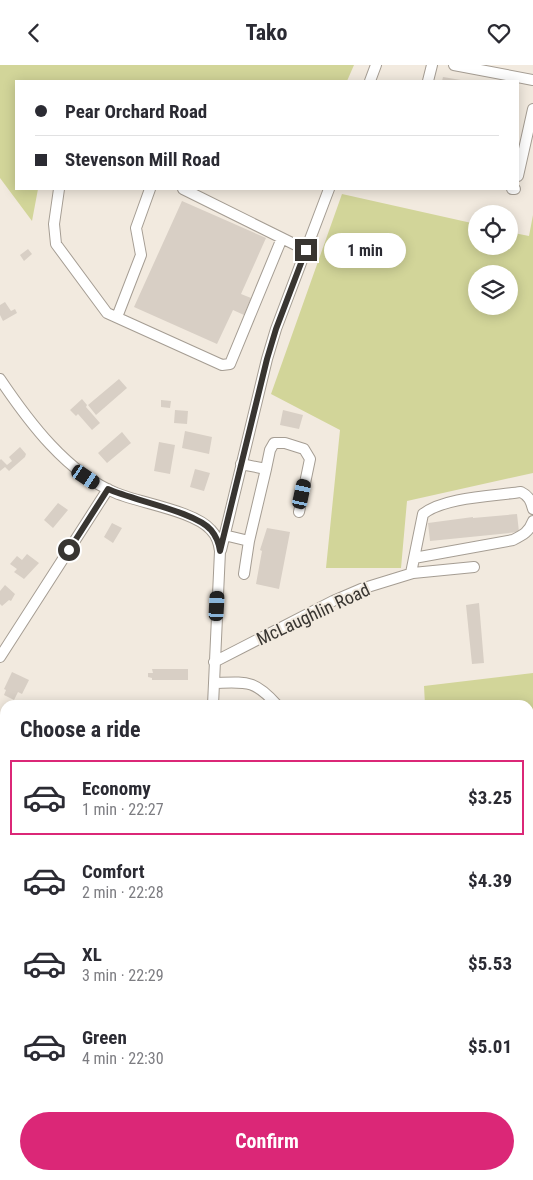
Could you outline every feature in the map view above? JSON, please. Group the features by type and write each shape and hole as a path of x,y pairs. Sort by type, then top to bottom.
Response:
{"street":[{"path":"370,80 376,65"},
{"path":"428,80 432,65"},
{"path":"454,65 533,80"},
{"path":"519,172 533,109"},
{"path":"59,190 54,224 56,243 107,313 222,365 230,364 282,238"},
{"path":"117,317 141,255 136,228 150,190"},
{"path":"185,190 306,250"},
{"path":"213,700 220,551 274,337 329,190"},
{"path":"0,379 46,439 86,477 108,489 204,523 216,537 220,551"},
{"path":"244,574 249,541 270,450 274,443 284,443 304,449 310,459 299,512"},
{"path":"241,464 266,469"},
{"path":"0,657 108,489"},
{"path":"411,573 423,514 430,509 445,503 522,492 532,502 533,509"},
{"path":"414,558 513,540 525,534 533,521"},
{"path":"224,535 249,541"},
{"name":"McLaughlin Road","path":"214,662 347,594 411,573 474,567"},
{"path":"214,683 250,683 261,688 272,700"}],"green space":[{"path":"0,65 354,65 347,80 15,80 15,190 38,190 32,221 0,178"},
{"path":"342,194 468,222 468,255 518,255 518,234 529,236 533,215 533,473 407,501 401,568 326,568 340,430 271,394"},
{"path":"533,673 533,700 425,700 424,686"}],"building":[{"path":"443,77 461,80 442,80"},
{"path":"182,201 266,238 241,294 251,298 244,315 233,310 217,344 134,307"},
{"path":"28,249 32,254 24,261 20,255"},
{"path":"5,302 11,311 15,309 17,313 3,321 0,315 0,305"},
{"path":"119,379 127,388 96,415 88,405"},
{"path":"82,399 87,405 86,407 100,423 92,430 78,414 76,416 70,410"},
{"path":"161,400 171,401 170,408 161,407"},
{"path":"175,410 188,411 187,424 174,423"},
{"path":"283,410 303,415 299,429 280,425"},
{"path":"185,431 212,437 209,454 182,448"},
{"path":"122,432 131,443 107,463 98,453"},
{"path":"159,442 175,445 170,474 154,471"},
{"path":"20,447 26,454 25,457 9,471 5,467 0,471 0,460 7,465 12,461 9,457"},
{"path":"195,469 210,473 204,491 190,487"},
{"path":"58,503 68,510 53,528 44,520"},
{"path":"517,514 519,532 430,541 428,523"},
{"path":"112,523 122,528 113,543 104,537"},
{"path":"267,528 290,532 279,589 256,584 262,551 260,550"},
{"path":"27,554 39,563 24,579 14,572 17,569 10,564 17,556 22,560"},
{"path":"5,585 15,594 11,601 9,600 2,606 0,604 0,591"},
{"path":"479,603 484,663 472,664 466,605"},
{"path":"152,669 188,669 188,680 152,680 152,678 148,677 148,673 153,673"},
{"path":"12,672 29,680 22,694 18,692 14,700 4,695 6,690 4,689"}],"route":[{"path":"69,550 108,489 204,523 216,537 220,551 267,359 276,329 306,250"}]}
